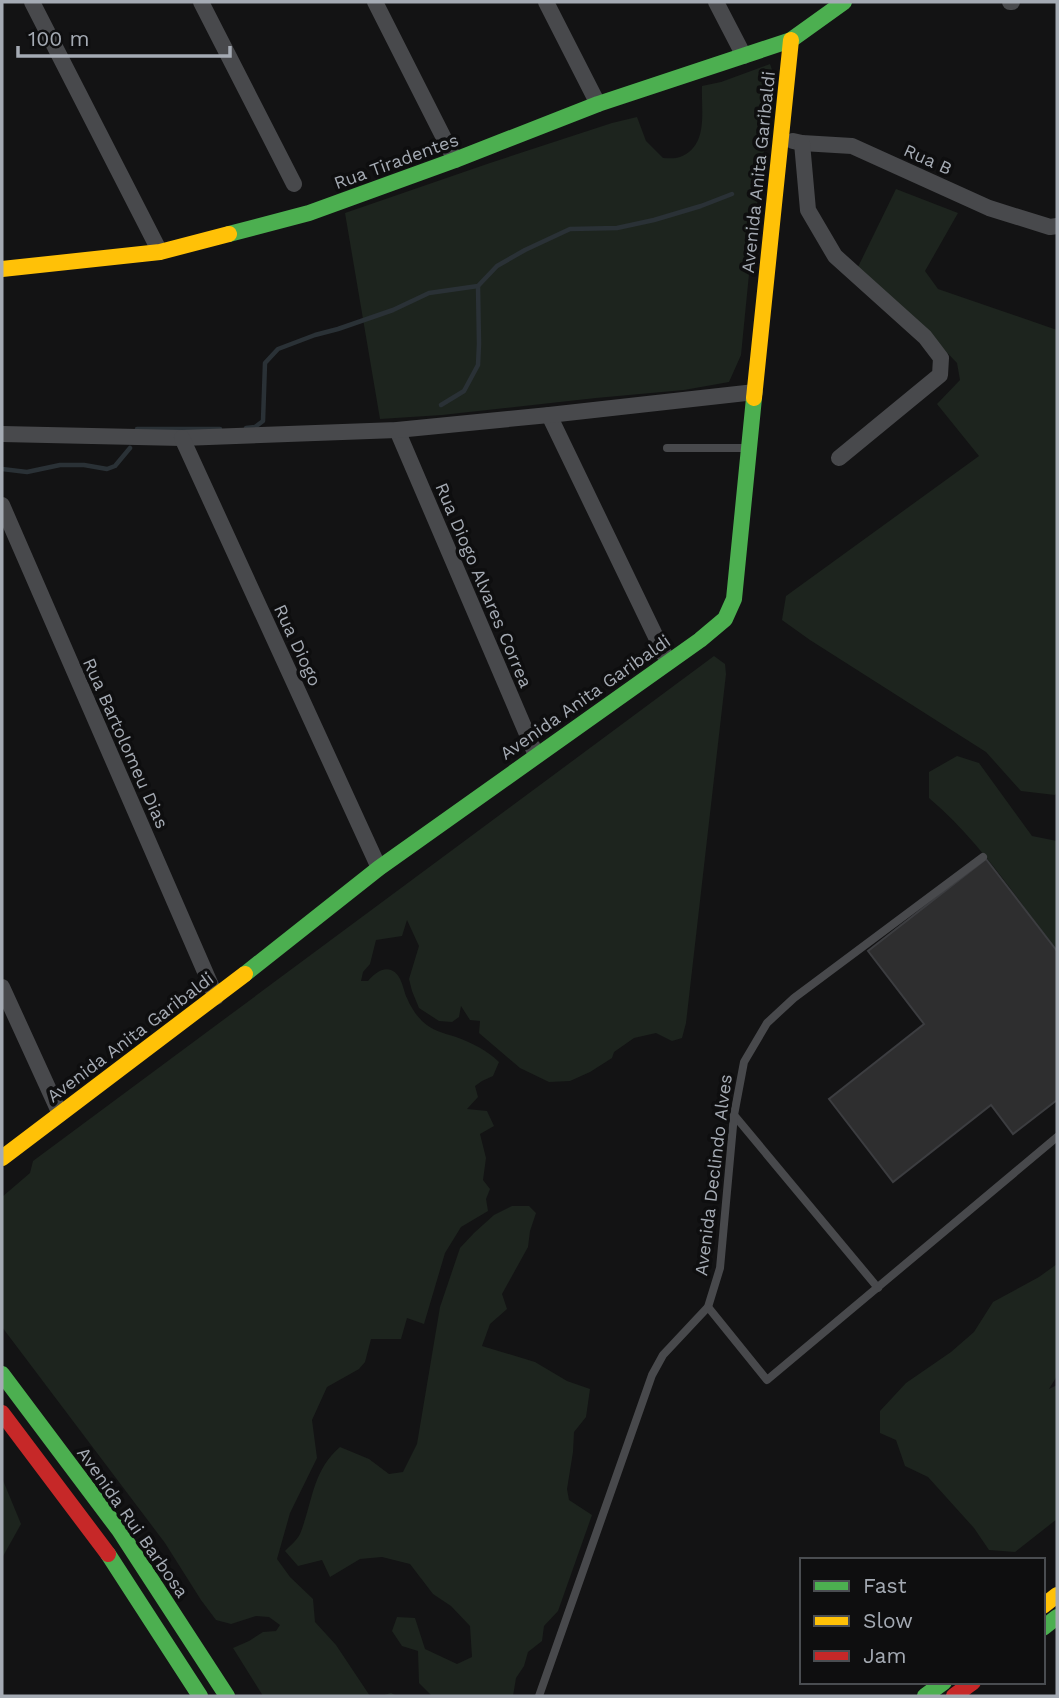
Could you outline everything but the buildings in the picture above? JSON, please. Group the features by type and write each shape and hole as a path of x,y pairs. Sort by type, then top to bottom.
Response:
{"street":[{"path":"32,2 160,252"},
{"path":"201,2 294,184"},
{"path":"374,2 455,160"},
{"path":"546,2 598,104"},
{"path":"716,2 744,56"},
{"path":"790,40 844,2"},
{"name":"Rua Tiradentes","path":"2,269 160,252 309,213 598,104 790,40"},
{"name":"Avenida Anita Garibaldi","path":"2,1158 379,868 700,640 725,619 734,599 790,40"},
{"name":"Rua B","path":"781,137 802,143 852,146 989,208 1057,226"},
{"path":"802,143 808,210 835,256 925,337 940,358 940,374 839,458"},
{"path":"2,434 182,438 397,430 755,392"},
{"path":"549,415 668,662"},
{"name":"Rua Diogo Alvares Correa","path":"397,430 536,755"},
{"name":"Rua Diogo","path":"182,438 379,868"},
{"name":"Rua Bartolomeu Dias","path":"2,505 216,996"},
{"path":"2,987 60,1114"},
{"name":"Avenida Rui Barbosa","path":"2,1374 119,1530 227,1696"},
{"path":"2,1413 103,1546 200,1696"},
{"path":"925,1696 941,1684"},
{"path":"954,1696 969,1684"}],"lane":[{"path":"667,449 749,447"},
{"name":"Avenida Declindo Alves","path":"539,1696 652,1375 663,1355 708,1307 720,1268 734,1115 744,1062 767,1023 794,998 984,857"},
{"path":"734,1115 878,1288"},
{"path":"708,1307 767,1380 1057,1137"}],"shaded area":[{"path":"770,64 774,76 752,244 741,355 729,382 684,390 380,419 345,213 490,163 637,117 646,141 663,158 680,157 696,145 702,127 702,86"},
{"path":"896,189 958,213 925,271 938,289 1057,330 1055,795 1021,791 986,752 782,620 786,596 979,456 937,404 960,380 957,363 858,267"},
{"path":"714,656 725,664 726,674 686,1023 682,1038 672,1041 656,1033 634,1038 614,1052 612,1058 590,1072 570,1081 549,1082 520,1068 479,1033 480,1021 470,1020 461,1006 459,1017 452,1022 439,1021 419,1008 409,979 419,946 407,920 402,936 376,940 370,964 363,972 361,981 368,981 384,970 395,972 411,1007 422,1021 434,1029 479,1047 499,1062 493,1076 475,1086 478,1097 467,1109 487,1111 494,1126 480,1134 486,1158 483,1180 490,1189 486,1199 488,1211 461,1227 445,1253 424,1324 407,1318 401,1339 371,1339 365,1362 359,1369 327,1387 312,1420 317,1458 290,1513 277,1559 290,1577 313,1599 315,1622 336,1645 370,1696 263,1696 233,1648 263,1632 276,1631 280,1625 269,1617 256,1616 231,1624 216,1620 165,1543 2,1327 2,1197 30,1173 33,1161"},
{"path":"957,756 979,763 1032,836 1057,841 1057,951 981,851 929,798 929,772"},
{"path":"512,1206 529,1206 536,1213 528,1247 502,1294 507,1309 490,1324 482,1346 535,1362 567,1381 590,1389 586,1417 574,1432 567,1489 569,1500 592,1515 558,1611 544,1626 542,1641 528,1652 524,1666 516,1678 513,1696 432,1696 419,1683 418,1651 402,1646 392,1631 397,1617 415,1618 425,1649 457,1664 472,1657 470,1626 451,1606 433,1594 410,1564 382,1557 360,1559 330,1577 322,1560 298,1566 285,1551 300,1534 318,1477 340,1447 369,1459 389,1474 403,1472 417,1444 440,1307 460,1248 494,1215"},
{"path":"1057,1264 1057,1376 1049,1389 1057,1385 1057,1519 1015,1552 989,1550 974,1528 928,1477 905,1466 896,1440 880,1433 880,1411 906,1383 951,1352 974,1332 993,1302"},
{"path":"2,1478 21,1524 2,1558"}],"waterway":[{"path":"246,428 255,427 263,421 265,363 278,349 393,310 429,293 478,286 497,266 570,229 617,228 654,220 732,194"},
{"path":"441,405 464,391 478,365 478,286"},
{"path":"137,429 220,429"},
{"path":"2,469 27,472 60,465 107,469 115,466 130,448"}],"traffic: fast":[{"path":"229,234 309,213 598,104 791,40 844,2"},
{"path":"245,974 379,868 700,640 725,619 734,599 754,398"},
{"path":"2,1374 119,1530 227,1696"},
{"path":"108,1554 200,1696"},
{"path":"1045,1626 1057,1617"},
{"path":"925,1696 941,1684"}],"traffic: slow":[{"path":"754,398 791,40"},
{"path":"2,269 160,252 229,234"},
{"path":"2,1158 245,974"},
{"path":"1045,1604 1057,1595"}],"traffic: jam":[{"path":"2,1413 108,1554"},
{"path":"954,1696 970,1684"}]}
